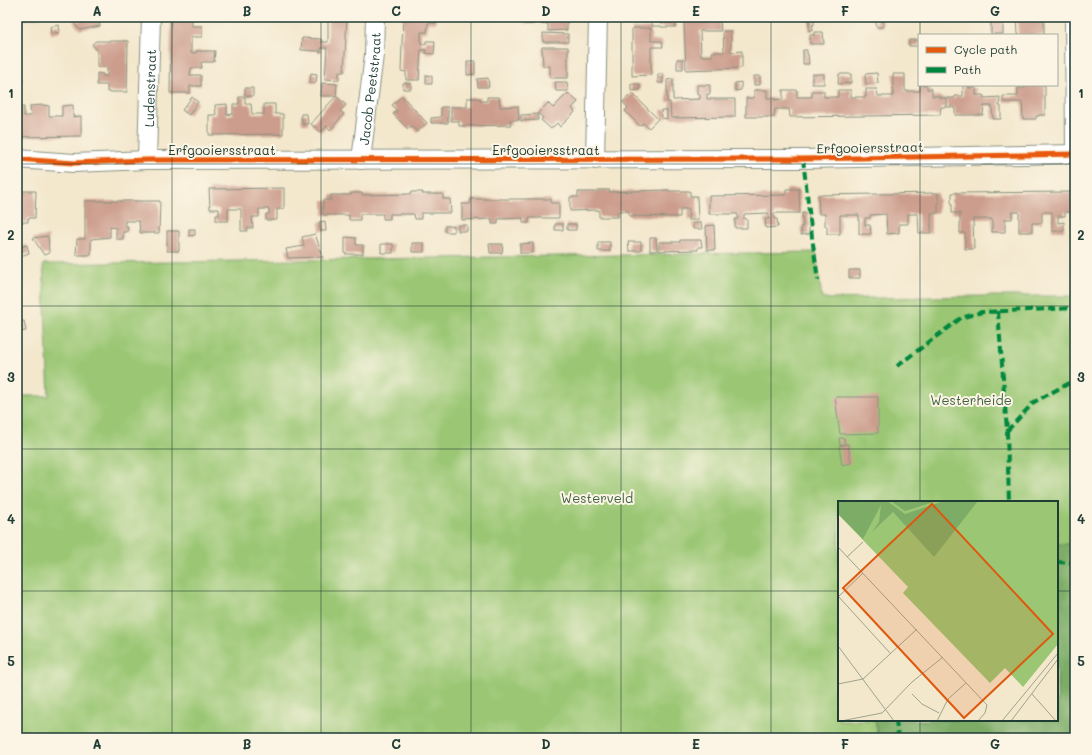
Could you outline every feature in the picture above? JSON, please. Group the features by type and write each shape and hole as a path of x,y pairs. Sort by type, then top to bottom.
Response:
{"street":[{"name":"Ludenstraat","path":"147,160 151,17"},
{"name":"Jacob Peetstraat","path":"361,160 374,55 375,17"},
{"path":"595,160 598,17"},
{"path":"1074,17 1075,148"},
{"name":"Erfgooiersstraat","path":"17,160 74,163 147,160 803,159 1075,154"}],"green space":[{"name":"Westerveld","path":"816,252 822,299 1075,296 1075,738 17,738 17,396 49,396 43,264"},
{"path":"1058,544 1075,544 1075,738 878,738 875,721 1058,721"}],"building":[{"path":"17,17 40,17 40,18 17,21"},
{"path":"98,17 100,26 80,30 73,22"},
{"path":"171,17 192,18 192,26 202,26 202,37 191,37 191,53 196,53 196,51 215,51 214,62 201,62 202,68 191,68 190,75 201,75 201,86 190,86 190,93 170,93"},
{"path":"315,17 347,17 344,72 339,72 339,80 325,79 327,48 321,48 321,52 301,50 302,38 321,39 321,42 328,42 328,19 322,19 321,21 314,20"},
{"path":"403,17 436,17 436,23 428,23 427,32 421,32 421,44 426,44 426,41 435,41 434,54 425,53 426,50 421,50 419,80 406,80 406,72 401,71"},
{"path":"525,17 534,17 534,24 525,24"},
{"path":"540,17 567,17 567,30 548,31 548,24 541,24"},
{"path":"809,17 814,17 814,25 812,25 813,30 809,31"},
{"path":"876,17 883,17 883,27 876,27"},
{"path":"1001,17 1010,17 1010,20 1003,20 1003,34 991,34 991,20 1001,20"},
{"path":"1017,17 1044,17 1044,34 1018,34"},
{"path":"652,20 661,20 661,23 676,22 676,27 652,26"},
{"path":"720,20 721,31 700,31 701,56 712,56 712,52 724,52 723,31 731,31 731,52 742,51 742,68 686,70 684,21"},
{"path":"59,25 60,32 51,34 50,27"},
{"path":"632,28 651,28 651,41 662,41 663,47 651,47 651,75 632,76"},
{"path":"814,32 823,32 824,44 810,44 810,35 814,35"},
{"path":"543,33 568,34 568,42 543,42"},
{"path":"909,40 918,40 918,46 909,46"},
{"path":"96,41 128,41 127,92 107,92 107,85 97,85 97,73 107,76 107,67 97,67 97,50 92,44"},
{"path":"542,47 568,47 568,78 550,78 550,66 543,66"},
{"path":"803,50 807,50 809,64 803,64"},
{"path":"677,59 683,59 683,69 677,69"},
{"path":"467,61 475,61 475,74 467,75"},
{"path":"311,73 317,74 316,83 310,83"},
{"path":"877,73 878,83 866,84 865,74"},
{"path":"658,74 663,74 663,83 658,83"},
{"path":"812,74 824,74 824,84 812,84"},
{"path":"839,74 851,74 851,83 838,84"},
{"path":"893,74 905,74 905,91 920,91 920,86 927,86 927,89 932,89 932,96 946,98 946,107 941,107 940,115 790,117 789,109 775,109 774,117 746,117 746,98 754,98 754,90 767,90 767,98 775,98 774,100 783,99 783,90 797,90 797,97 812,97 812,91 824,91 824,97 838,97 838,90 851,90 851,97 866,97 866,89 877,89 878,96 893,96"},
{"path":"426,75 432,76 432,84 426,84"},
{"path":"18,76 23,80 17,86 17,77"},
{"path":"754,76 760,76 760,85 754,85"},
{"path":"488,78 489,87 478,87 477,79"},
{"path":"673,79 673,100 700,99 700,94 697,94 697,85 710,85 710,94 707,94 707,99 735,99 735,117 671,118 670,102 667,102 667,80"},
{"path":"555,82 567,82 568,91 556,91"},
{"path":"741,82 741,90 735,91 735,83"},
{"path":"322,83 337,84 336,96 321,96"},
{"path":"403,83 411,83 411,89 403,89"},
{"path":"631,84 640,84 640,90 631,91"},
{"path":"963,86 969,86 969,88 976,88 976,95 983,95 984,98 1000,97 999,106 1001,106 1001,119 993,119 992,106 984,106 983,115 955,115 954,107 947,107 947,98 963,96"},
{"path":"1025,86 1045,86 1045,115 1036,116 1036,119 1023,119 1022,102 1003,102 1003,96 1018,96 1018,88 1025,88"},
{"path":"245,88 253,88 253,96 245,96"},
{"path":"568,93 578,102 572,108 575,112 560,127 557,123 551,129 541,120 543,118 538,113 548,103 553,108"},
{"path":"632,93 658,119 649,128 643,123 640,126 625,111 628,108 623,102"},
{"path":"336,96 346,105 340,111 344,114 330,130 327,126 321,132 311,124"},
{"path":"402,96 427,123 417,132 412,126 408,129 393,114 397,111 392,105"},
{"path":"192,97 198,102 189,115 182,110"},
{"path":"239,97 245,97 245,104 251,104 252,114 264,114 264,104 275,104 275,114 283,114 283,134 209,135 209,115 216,115 215,105 227,104 227,115 233,114 233,104 239,104"},
{"path":"487,97 499,97 500,107 518,106 519,120 510,120 511,125 461,126 459,126 459,121 451,121 451,107 467,107 467,98 480,98 480,101 487,101"},
{"path":"73,105 73,117 81,116 81,136 17,137 17,107 24,107 24,116 31,116 30,106 49,106 49,116 62,116 62,106"},
{"path":"441,107 448,107 448,123 431,123 431,118 441,117"},
{"path":"661,110 667,110 667,119 662,118"},
{"path":"301,114 307,114 308,124 302,124"},
{"path":"538,114 538,120 521,121 521,115"},
{"path":"284,188 284,209 277,209 277,220 266,220 266,214 269,214 269,209 259,209 259,217 252,217 253,228 247,228 247,231 241,231 241,209 228,209 228,221 216,221 216,215 219,215 219,209 210,209 209,189"},
{"path":"786,189 799,189 800,213 774,213 774,219 777,219 778,227 766,228 765,219 769,219 768,213 744,214 744,219 747,219 747,228 735,228 735,219 738,219 738,214 709,214 709,196 786,195"},
{"path":"598,190 610,190 609,192 669,190 690,191 690,196 697,196 698,220 688,220 689,209 680,209 680,217 629,216 629,211 618,211 618,217 599,217 599,210 570,211 570,197 578,197 578,192 598,192"},
{"path":"17,191 36,191 35,218 28,218 28,222 18,222"},
{"path":"411,192 423,192 422,194 443,194 443,199 450,199 451,213 421,213 421,219 415,219 414,214 390,214 390,219 383,219 383,214 360,214 360,220 349,220 349,215 323,215 323,200 331,200 331,195 351,195 351,193 362,193 362,195 411,194"},
{"path":"1075,192 1075,212 1065,212 1065,216 1058,216 1058,223 1064,222 1064,231 1052,231 1052,212 1042,212 1042,223 1032,223 1032,232 1019,232 1019,212 1012,212 1012,219 1005,219 1005,232 992,232 992,219 973,219 974,249 965,249 965,233 960,233 960,213 952,213 952,193"},
{"path":"938,193 938,213 931,213 931,233 919,233 918,214 908,214 908,224 899,224 899,233 887,234 886,214 870,215 870,218 865,218 865,225 870,225 871,234 859,234 859,215 840,215 840,234 827,234 825,214 819,214 818,195"},
{"path":"471,199 551,199 551,203 559,203 559,218 529,218 529,223 523,223 523,218 498,219 498,224 492,224 492,219 462,220 462,204 470,204"},
{"path":"85,201 160,201 159,233 140,233 139,221 125,221 125,226 128,226 127,232 123,232 123,239 116,239 116,228 110,227 110,237 91,239 91,255 76,255 77,239 85,239"},
{"path":"802,213 808,213 810,226 809,234 801,235 801,226 803,226"},
{"path":"325,221 326,231 320,231 319,222"},
{"path":"693,223 701,223 702,229 693,229"},
{"path":"555,224 563,224 563,230 555,230"},
{"path":"567,224 576,224 576,230 567,230"},
{"path":"458,225 467,225 467,231 458,231"},
{"path":"714,225 715,250 707,250 706,226"},
{"path":"445,226 454,226 454,232 445,232"},
{"path":"189,229 195,229 195,235 189,236"},
{"path":"167,231 179,231 179,251 167,251"},
{"path":"315,234 323,257 288,258 286,249 304,246 302,237"},
{"path":"48,236 49,253 44,255 33,238"},
{"path":"345,237 356,238 356,245 363,245 363,254 345,254"},
{"path":"650,238 656,238 657,251 650,251"},
{"path":"680,240 701,240 702,247 698,247 698,250 659,251 659,242 680,242"},
{"path":"598,242 610,242 610,251 598,251"},
{"path":"628,242 641,242 641,251 629,251"},
{"path":"412,243 424,243 424,252 412,252"},
{"path":"533,243 533,253 520,253 520,244"},
{"path":"381,244 393,244 393,253 381,253"},
{"path":"489,244 503,244 502,253 490,253"},
{"path":"27,245 29,253 21,256 18,247"},
{"path":"849,270 860,270 860,278 849,278"},
{"path":"17,321 24,321 26,331 17,332"},
{"path":"835,397 878,397 878,433 840,434"},
{"path":"839,438 844,438 845,444 840,445"},
{"path":"848,444 851,463 842,465 839,446"}],"marked path":[{"path":"803,159 818,280"},
{"path":"897,366 961,318 982,312 1075,308"},
{"path":"998,311 1007,431 1009,501"},
{"path":"1007,431 1034,402 1075,380"},
{"path":"1058,562 1075,563"},
{"path":"896,721 898,738"}],"cycle path":[{"path":"17,159 74,163 147,160 803,159 1075,154"}],"park label":[{"name":"Westerheide","path":"971,399"}]}
